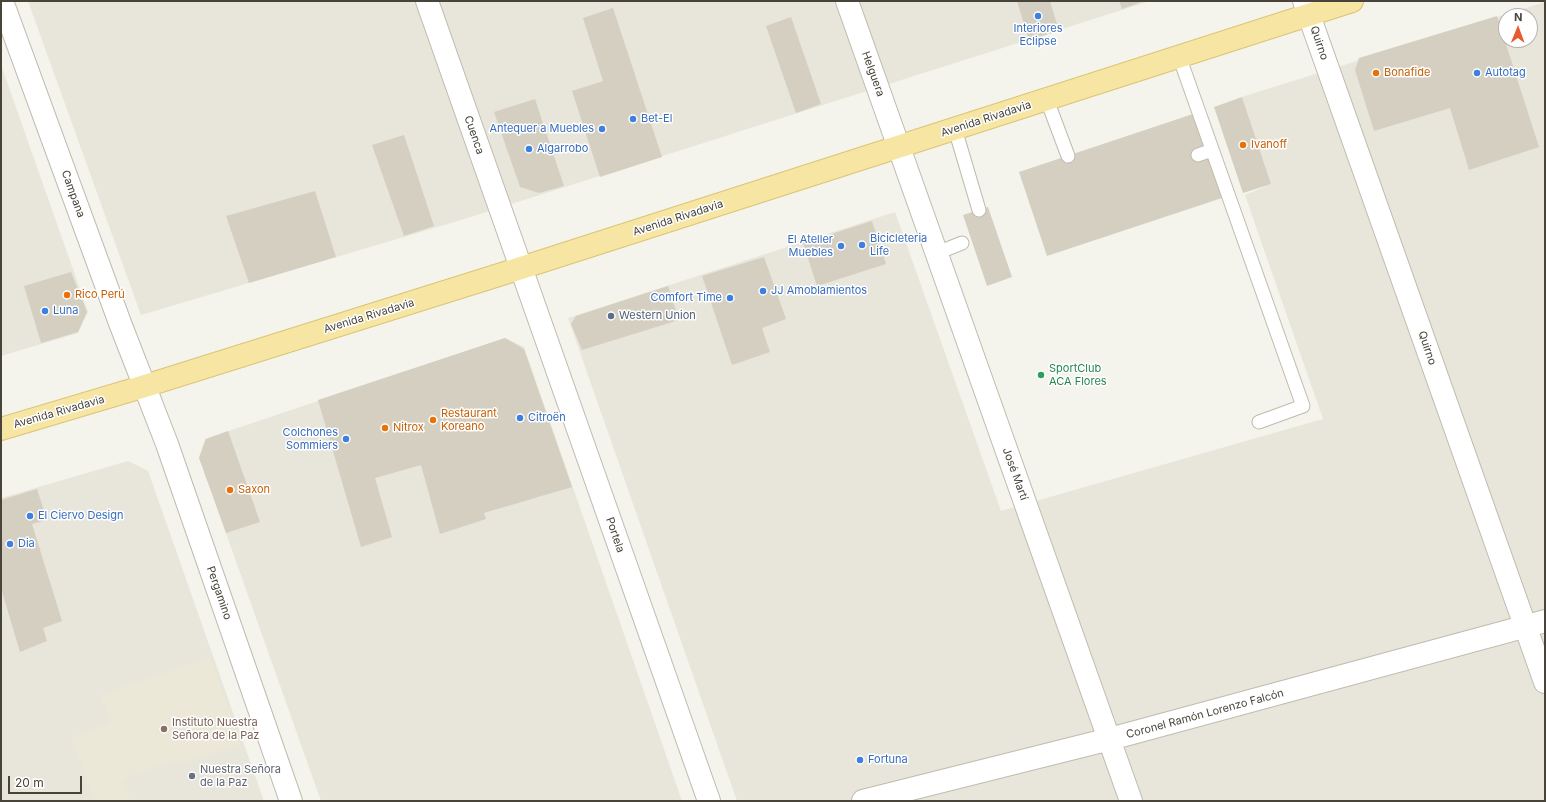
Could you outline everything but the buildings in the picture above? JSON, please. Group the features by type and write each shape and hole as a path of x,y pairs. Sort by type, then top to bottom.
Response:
{"main road":[{"name":"Avenida Rivadavia","path":"1,429 145,386 521,268 1047,100 1179,56 1307,8 1352,1"}],"street":[{"name":"Campana","path":"2,1 145,386"},
{"name":"Cuenca","path":"427,1 521,268"},
{"name":"Helguera","path":"847,1 899,147"},
{"name":"Quirno","path":"1307,8 1535,625 1545,682"},
{"name":"José Martí","path":"899,147 1131,801"},
{"name":"Portela","path":"521,268 709,801"},
{"name":"Pergamino","path":"145,386 167,444 291,801"},
{"name":"Coronel Ramón Lorenzo Falcón","path":"863,801 1110,739 1535,625"}],"lane":[{"path":"1179,56 1303,406 1259,422"},
{"path":"1047,100 1068,156"},
{"path":"955,129 979,210"},
{"path":"1198,154 1212,150"},
{"path":"937,253 962,243"}],"shaded area":[{"path":"28,1 1150,1 461,220 141,315"},
{"path":"1545,2 1545,801 737,801 568,318 895,212 1001,511 1323,419 1245,195 1271,184 1242,97 1498,17 1498,48 1538,48 1538,8 1526,8"},
{"path":"1,65 88,312 78,333 1,356"},
{"path":"505,338 524,347 682,801 321,801 199,457 205,439"},
{"path":"128,461 148,471 264,801 1,801 1,498"},
{"name":"Instituto Nuestra Señora de la Paz","path":"210,657 241,744 176,765 175,760 122,779 130,801 94,801 71,737 111,722 100,695"}],"place":[{"name":"Interiores Eclipse","path":"1038,16"},
{"name":"Bonafide","path":"1376,73"},
{"name":"Autotag","path":"1477,73"},
{"name":"Bet-El","path":"633,119"},
{"name":"Antequer a Muebles","path":"602,129"},
{"name":"Ivanoff","path":"1243,145"},
{"name":"Algarrobo","path":"529,149"},
{"name":"Bicicleteria Life","path":"862,245"},
{"name":"El Ateller Muebles","path":"841,246"},
{"name":"JJ Amoblamientos","path":"763,291"},
{"name":"Rico Perú","path":"67,295"},
{"name":"Comfort Time","path":"730,298"},
{"name":"Luna","path":"45,311"},
{"name":"Western Union","path":"611,316"},
{"name":"SportClub ACA Flores","path":"1041,375"},
{"name":"Citroën","path":"520,418"},
{"name":"Restaurant Koreano","path":"433,420"},
{"name":"Nitrox","path":"385,428"},
{"name":"Colchones Sommiers","path":"346,439"},
{"name":"Saxon","path":"230,490"},
{"name":"El Ciervo Design","path":"30,516"},
{"name":"Dia","path":"10,544"},
{"name":"Instituto Nuestra Señora de la Paz","path":"164,729"},
{"name":"Fortuna","path":"860,760"},
{"name":"Nuestra Señora de la Paz","path":"192,776"}]}
